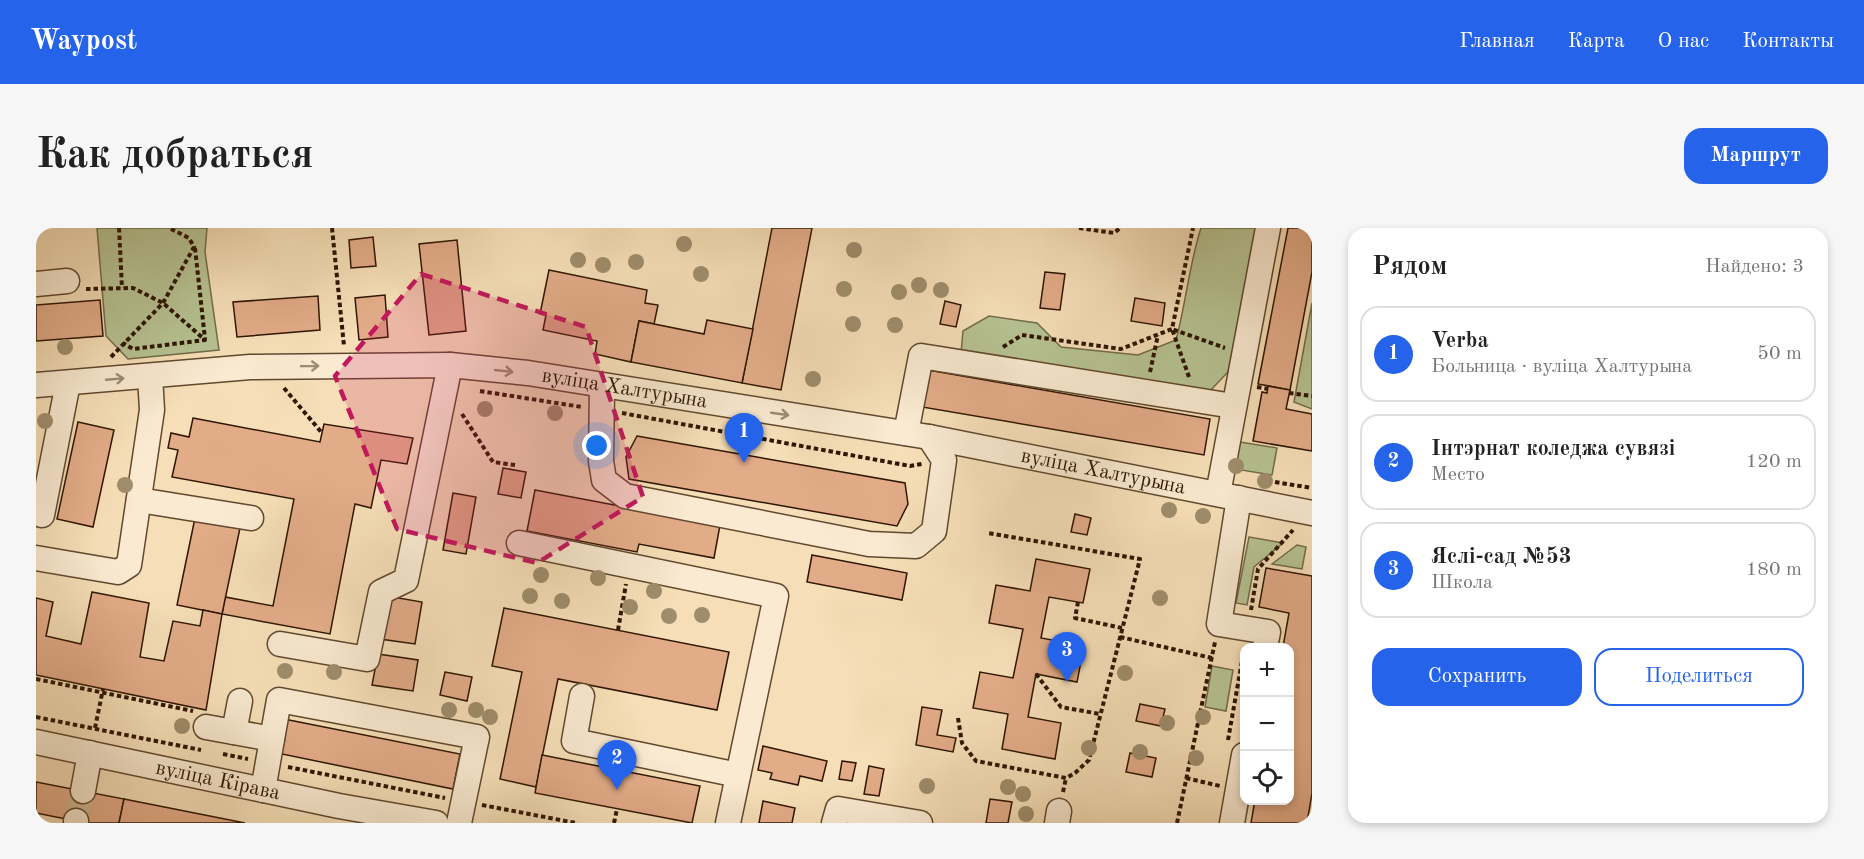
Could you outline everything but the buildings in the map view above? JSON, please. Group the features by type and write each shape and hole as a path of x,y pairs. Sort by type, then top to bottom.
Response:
{"street":[{"path":"1266,643 1268,632 1219,624 1233,406 1268,228"},
{"path":"36,284 67,281"},
{"path":"906,433 921,356 1233,406"},
{"name":"вуліца Халтурына","path":"36,385 250,367 448,377 528,373 929,437 1312,513"},
{"path":"36,558 118,572 129,565 152,410 150,376"},
{"path":"280,644 368,659 381,592 406,580 448,377"},
{"path":"42,515 68,382"},
{"path":"602,386 601,461 604,480 625,496 869,544 916,546 934,531 944,460 929,437"},
{"path":"139,500 251,518"},
{"path":"519,543 776,596 728,823"},
{"path":"582,696 574,741 738,775"},
{"path":"234,732 240,700"},
{"path":"263,790 279,700 477,737 461,812"},
{"path":"204,738 234,732 272,739"},
{"name":"вуліца Кірава","path":"36,742 263,790 338,814 436,823"},
{"path":"83,791 90,753"},
{"path":"1232,823 1240,781"},
{"path":"834,823 838,809 920,823"}],"path":[{"path":"119,228 122,288"},
{"path":"169,228 189,238 194,247 205,340"},
{"path":"332,228 344,347"},
{"path":"1079,228 1114,233 1120,228"},
{"path":"1193,228 1172,329 1197,400"},
{"path":"105,365 123,343 163,303 194,247"},
{"path":"67,281 82,289 133,288 163,303 205,340"},
{"path":"975,365 1022,335 1121,349 1172,329 1243,355"},
{"path":"1146,392 1158,335"},
{"path":"123,343 133,349 205,340"},
{"path":"448,377 601,410 910,466 944,460"},
{"path":"448,377 493,462 515,465"},
{"path":"273,388 293,388"},
{"path":"284,388 322,433"},
{"path":"1289,393 1312,396"},
{"path":"958,718 962,743 976,761 1066,778 1076,773 1089,760 1140,559 988,533"},
{"path":"618,630 629,566"},
{"path":"1078,602 1075,618 1122,628"},
{"path":"1177,823 1219,624"},
{"path":"1120,638 1212,658"},
{"path":"1036,674 1061,707 1100,714"},
{"path":"36,679 209,714 204,738"},
{"path":"94,728 103,691"},
{"path":"36,717 94,728 204,738 268,763 461,812 576,823"},
{"path":"614,823 617,809"}],"highlighted area":[{"path":"421,274 586,327 643,497 537,563 397,529 335,376"}],"green space":[{"path":"97,228 207,228 205,252 219,350 128,359 106,336"},
{"path":"1201,228 1260,228 1228,372 1209,392 961,353 963,331 989,316 1037,323 1061,347 1138,355 1176,340"},
{"path":"1312,303 1312,409 1294,402"},
{"path":"1234,441 1277,448 1272,475 1229,468"},
{"path":"1249,537 1283,543 1254,567 1247,605 1236,603"},
{"path":"1297,545 1306,547 1302,569 1272,564"},
{"path":"1212,666 1233,670 1226,711 1205,707"}],"tunnel":[{"path":"76,821 83,791"}],"place":[{"name":"Verba","path":"744,463"},
{"name":"Яслі-сад №53","path":"1067,682"},
{"name":"Інтэрнат коледжа сувязі","path":"617,790"}]}
